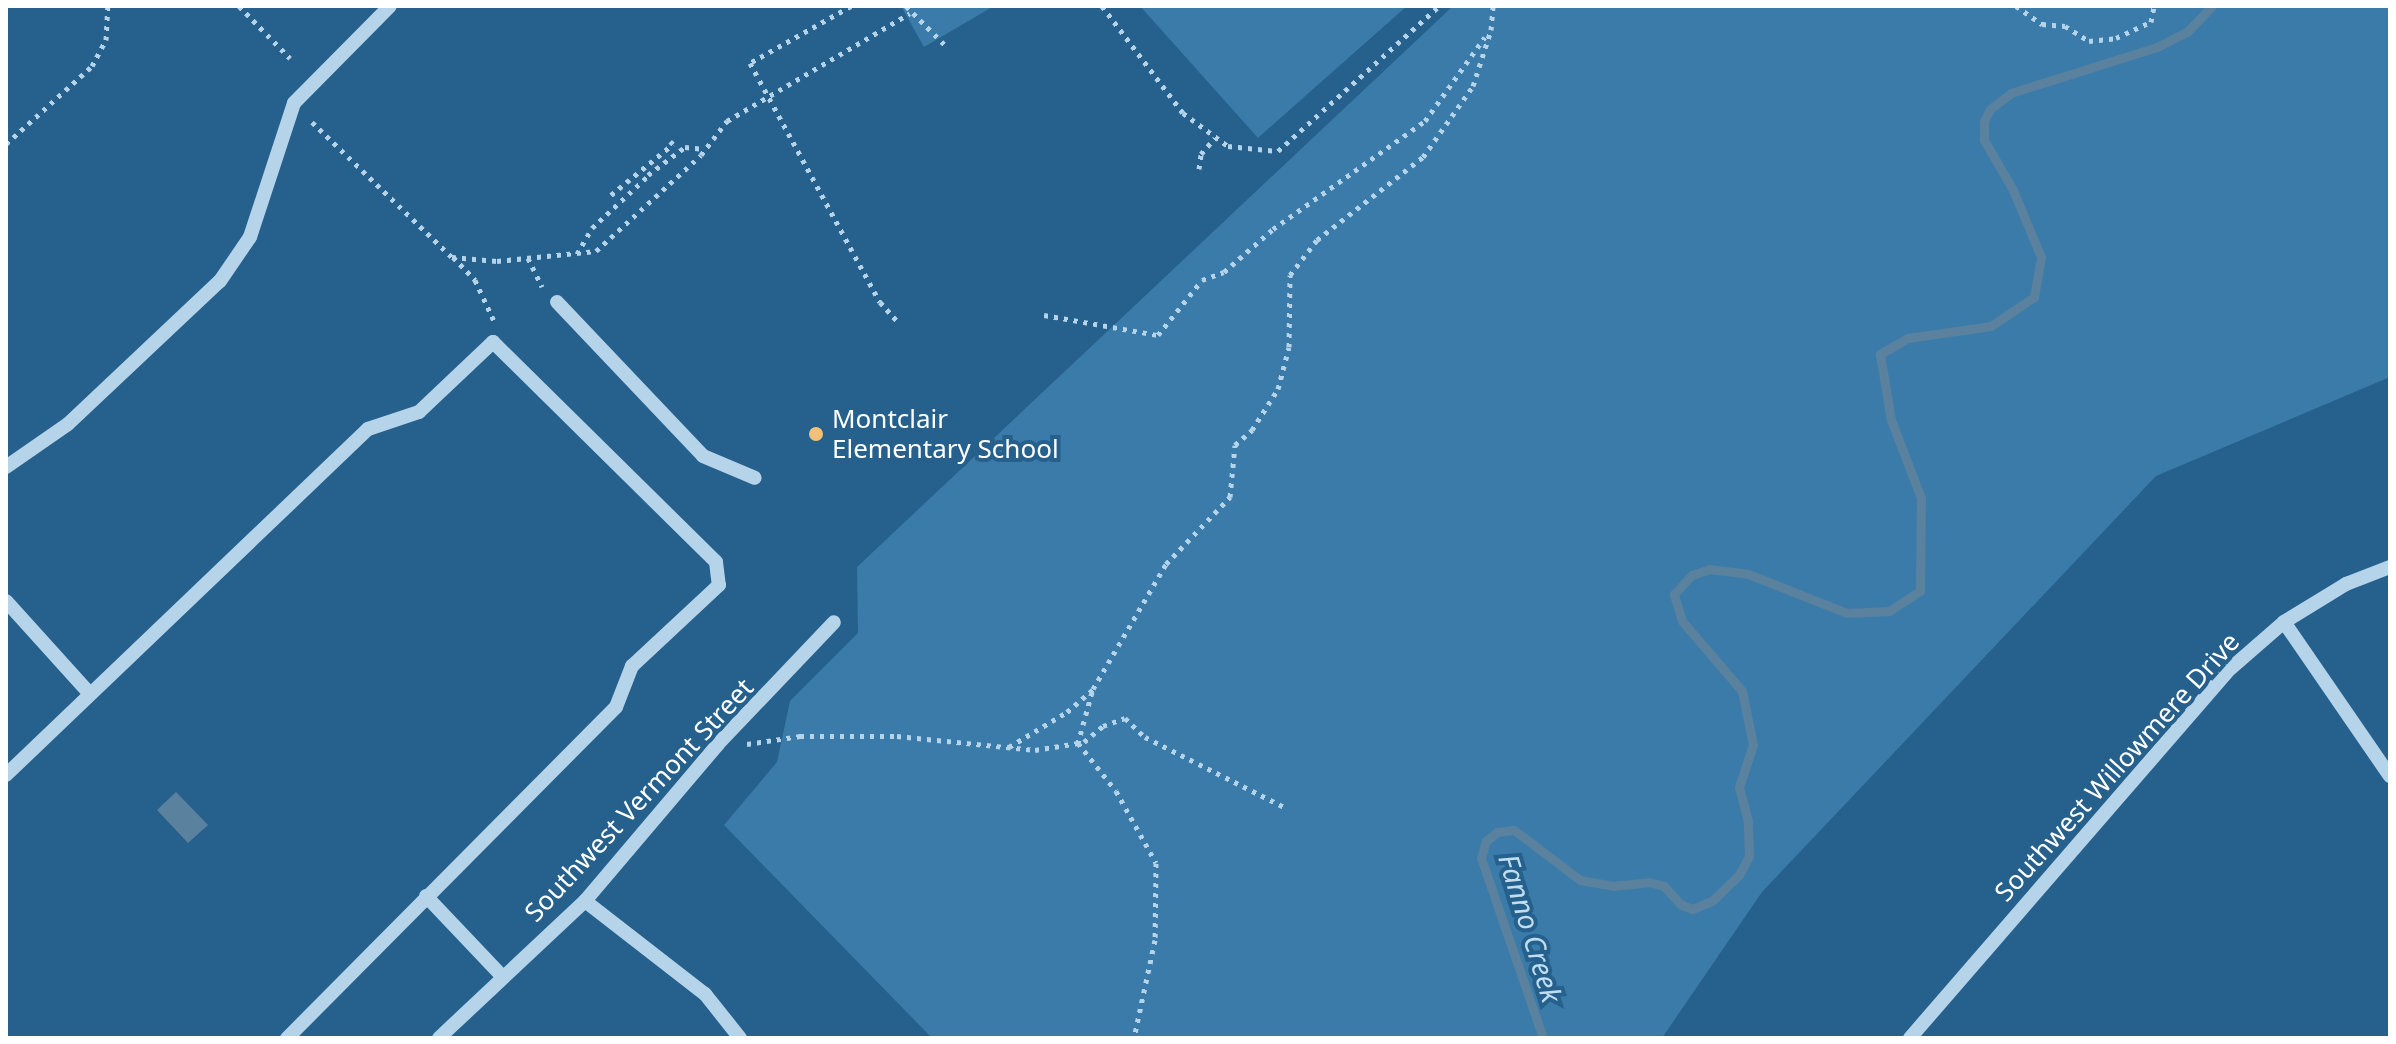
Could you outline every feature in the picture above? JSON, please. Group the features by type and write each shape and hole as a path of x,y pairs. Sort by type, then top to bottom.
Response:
{"street":[{"path":"6,467 68,424 220,281 250,237 294,103 390,6"},
{"path":"557,302 703,456 755,478"},
{"path":"6,775 368,429 419,412 493,342 716,562 719,585 632,666 616,707 287,1038"},
{"name":"Southwest Willowmere Drive","path":"1910,1038 2230,669 2284,622 2346,584 2390,567"},
{"path":"6,601 89,693"},
{"name":"Southwest Vermont Street","path":"439,1038 585,901 718,744 834,622"},
{"path":"2284,622 2390,776"},
{"path":"426,896 503,977"},
{"path":"585,901 705,994 740,1038"}],"path":[{"path":"6,144 92,66 106,40 108,6"},
{"path":"239,6 290,58"},
{"path":"851,6 750,63 880,302 899,323"},
{"path":"906,6 948,48"},
{"path":"1102,6 1158,85 1215,138 1228,146 1278,151 1289,146 1439,6"},
{"path":"1078,743 1093,689 1166,564 1230,497 1235,445 1252,430 1278,389 1289,347 1290,275 1317,240 1423,157 1473,86 1491,30 1493,6"},
{"path":"2016,6 2042,24 2065,26 2089,41 2116,38 2151,22 2154,6"},
{"path":"452,257 528,258 596,251 704,149 727,121 767,94 910,13"},
{"path":"1044,315 1158,335 1202,280 1224,272 1273,229 1425,121 1491,30"},
{"path":"312,122 475,280 494,314 493,342"},
{"path":"1199,169 1201,154 1215,138"},
{"path":"577,254 592,228 673,144 670,141"},
{"path":"611,195 685,147 704,149"},
{"path":"528,258 533,276 557,302"},
{"path":"1009,747 1067,712 1093,689"},
{"path":"718,744 800,736 897,736 1009,747 1078,743 1125,718 1145,737 1286,808"},
{"path":"1078,743 1116,791 1156,863 1158,916 1134,1038"}],"shaded area":[{"path":"901,6 994,6 924,47"},
{"path":"1140,6 1407,6 1258,138"},
{"path":"1453,6 2390,6 2390,377 2156,476 1762,892 1662,1038 932,1038 724,825 777,762 790,701 858,633 857,567"},
{"path":"176,792 208,825 188,843 157,810"}],"waterway":[{"name":"Fanno Creek","path":"1543,1038 1481,858 1486,841 1497,832 1514,830 1580,880 1613,886 1649,882 1664,886 1680,904 1692,909 1712,901 1739,875 1749,856 1748,821 1739,787 1753,745 1742,691 1682,621 1674,594 1692,575 1709,569 1748,574 1847,613 1889,611 1920,591 1921,498 1891,420 1880,354 1908,338 1991,326 2034,297 2041,257 2013,190 1984,140 1984,121 1990,109 2011,93 2157,47 2187,32 2212,6"}],"place":[{"name":"Montclair Elementary School","path":"816,434"}]}
